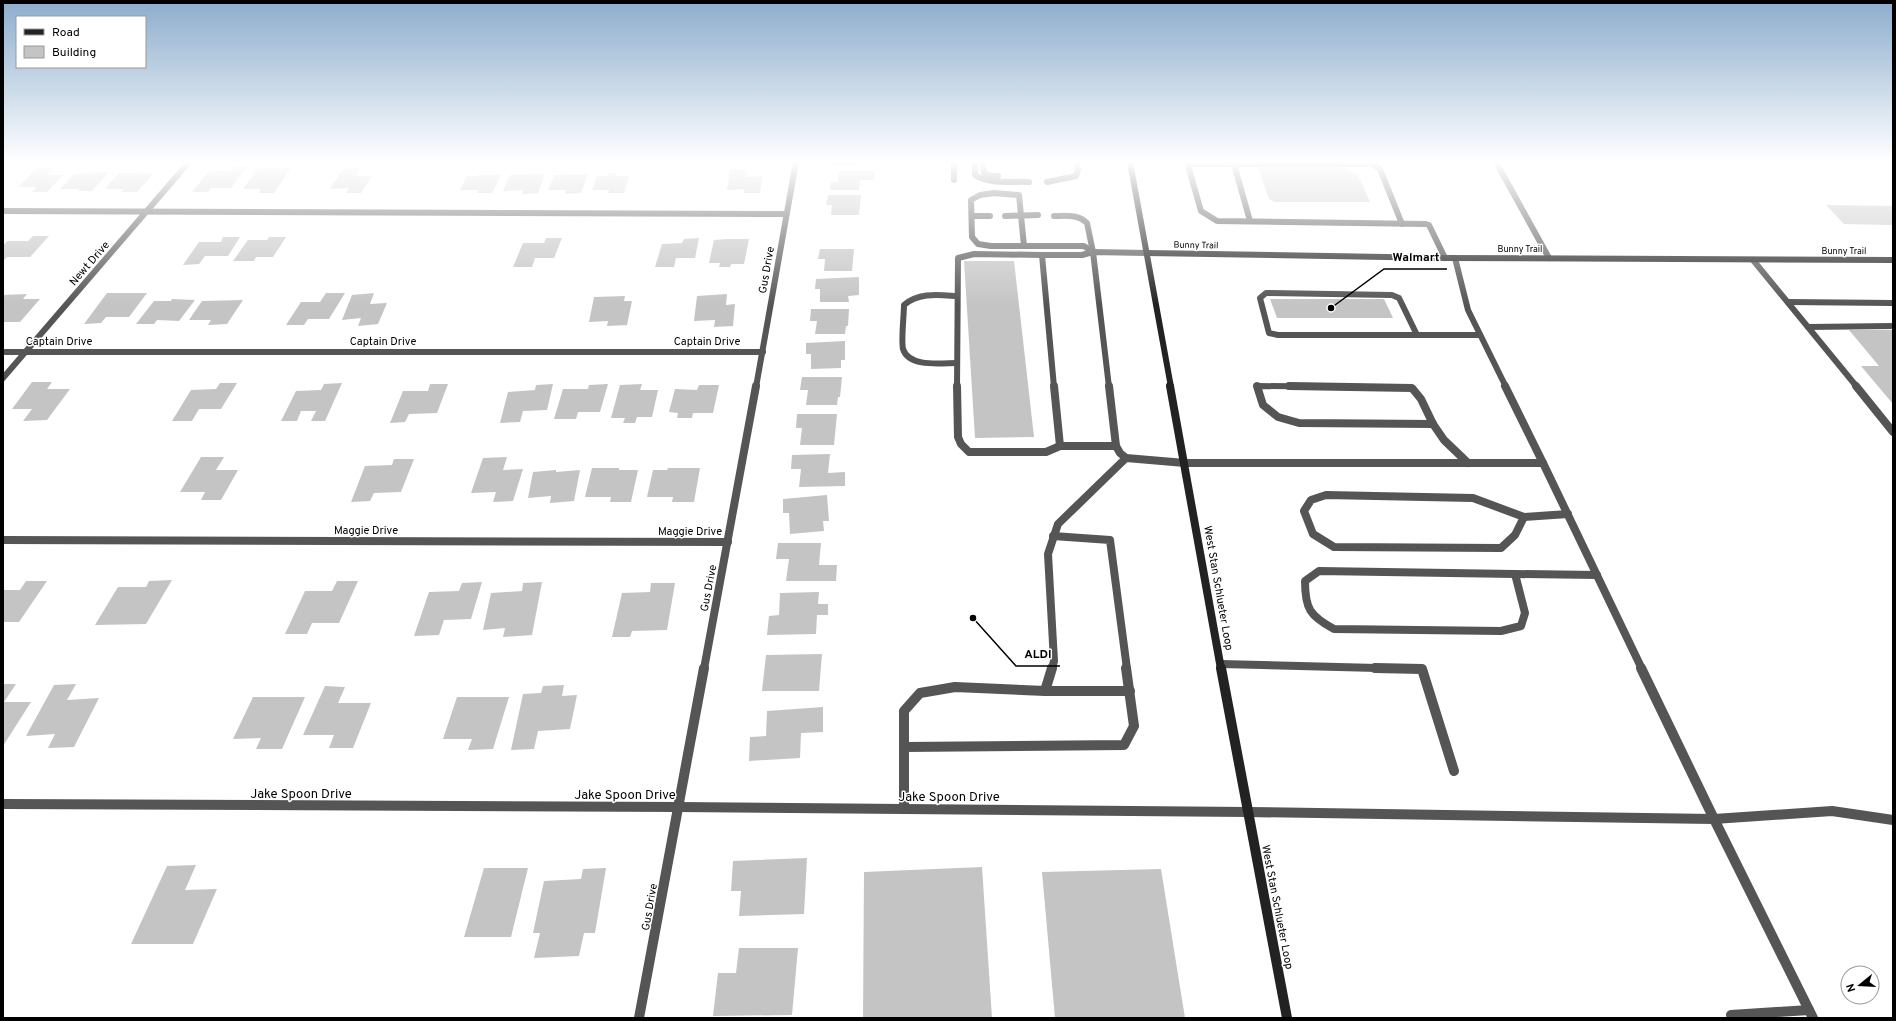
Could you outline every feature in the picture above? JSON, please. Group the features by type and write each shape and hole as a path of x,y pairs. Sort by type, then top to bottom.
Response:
{"main road":[{"name":"West Stan Schlueter Loop","path":"1139,210 1247,812 1287,1018"},
{"name":"Bunny Trail","path":"1147,253 1445,258 1893,260"}],"street":[{"name":"Newt Drive","path":"3,378 148,210"},
{"name":"Gus Drive","path":"639,1018 763,352 787,210"},
{"path":"972,210 972,237 978,244 991,246 1084,246 1093,252"},
{"path":"1020,210 1024,246"},
{"path":"1201,210 1204,214 1217,221 1429,225 1445,258"},
{"path":"1247,210 1250,222"},
{"path":"1396,210 1402,224"},
{"path":"1522,210 1549,258"},
{"path":"3,211 786,214"},
{"path":"1005,216 1038,215"},
{"path":"972,216 990,216"},
{"path":"1054,216 1080,217 1087,223 1093,252 1116,446 1120,453 1126,458 1184,463 1543,463"},
{"path":"1116,446 1060,446 1046,452 969,452 962,447 958,441 957,434 957,263 958,258 974,254 1082,255 1093,252 1147,253"},
{"path":"1042,255 1060,446"},
{"path":"1454,258 1468,310 1568,514 1714,819 1811,1014 1731,1015 1732,1018"},
{"path":"1753,260 1893,432"},
{"path":"1417,335 1399,298 1392,295 1266,293 1260,298 1270,333 1278,335 1417,335 1480,335"},
{"path":"957,296 918,296 907,301 904,304 903,348 905,354 915,361 957,363"},
{"path":"1788,302 1893,303"},
{"path":"1808,327 1893,326"},
{"name":"Captain Drive","path":"3,352 763,352"},
{"path":"1434,424 1299,423 1278,417 1263,406 1257,386 1412,388 1420,395 1440,436 1468,463"},
{"path":"1045,691 1054,661 1048,554 1058,524 1126,458"},
{"path":"1524,517 1515,535 1502,548 1334,547 1313,534 1304,511 1311,500 1326,495 1473,498 1524,517 1568,514"},
{"path":"904,747 1124,745 1134,726 1110,540 1054,536"},
{"name":"Maggie Drive","path":"3,540 728,542"},
{"path":"1515,573 1525,613 1520,626 1501,631 1334,629 1313,618 1304,602 1305,581 1319,571 1515,573 1597,575"},
{"path":"1221,664 1422,669 1454,771"},
{"path":"904,809 904,711 920,693 955,687 1045,691 1130,691"},
{"name":"Jake Spoon Drive","path":"3,804 678,807 1247,812 1714,819 1832,811 1893,820"}],"building":[{"path":"832,210 860,210 859,215 831,215"},
{"path":"1830,210 1893,210 1893,225 1844,224"},
{"path":"33,236 49,236 30,257 7,257 3,261 3,246 7,241 28,241"},
{"path":"223,237 240,237 228,256 205,256 199,264 183,265 199,242 221,242"},
{"path":"269,237 286,237 273,257 256,257 254,261 233,261 248,240 267,240"},
{"path":"546,238 562,238 554,258 535,258 532,267 513,267 523,243 544,243"},
{"path":"699,238 695,258 676,258 674,267 655,267 662,244 682,243 684,239"},
{"path":"749,239 744,264 731,264 730,267 719,267 720,263 709,263 714,240"},
{"path":"820,249 854,249 852,271 824,271 825,259 818,259"},
{"path":"964,261 1014,261 1034,437 975,438"},
{"path":"859,277 859,295 848,296 849,302 820,302 820,289 815,289 816,279"},
{"path":"107,293 147,293 129,317 106,317 101,323 84,324"},
{"path":"326,293 345,293 329,319 308,319 304,325 286,325 301,302 320,302"},
{"path":"374,293 370,304 387,303 378,324 358,326 361,318 342,320 352,295"},
{"path":"27,294 23,299 40,299 20,322 3,322 3,295"},
{"path":"727,294 726,305 735,304 733,326 714,327 715,320 694,321 697,296"},
{"path":"625,296 624,301 632,301 627,325 607,326 608,321 589,322 594,297"},
{"path":"172,299 195,300 179,321 157,320 154,324 136,324 154,301 171,301"},
{"path":"1270,299 1384,299 1393,318 1277,318"},
{"path":"243,300 227,324 208,325 211,320 189,320 202,301"},
{"path":"811,309 849,309 848,326 846,326 845,334 815,334 817,321 810,321"},
{"path":"1849,330 1893,330 1893,404 1861,366 1879,366"},
{"path":"845,341 845,360 841,360 841,368 811,369 811,354 806,354 806,343"},
{"path":"802,377 842,377 840,397 838,397 837,405 806,405 808,390 800,390"},
{"path":"32,382 52,382 47,389 70,389 47,420 23,421 32,409 12,409"},
{"path":"220,383 237,383 221,409 199,409 192,421 172,421 191,390 216,389"},
{"path":"342,383 325,421 311,421 316,411 301,411 297,421 281,421 296,391 321,390 324,384"},
{"path":"430,384 448,384 437,413 409,414 405,422 390,423 403,391 428,391"},
{"path":"553,384 547,410 523,411 520,422 500,423 508,392 535,390 536,385"},
{"path":"608,384 600,412 578,412 576,419 554,419 563,389 588,389 589,385"},
{"path":"642,384 640,390 658,390 652,417 637,417 635,423 623,423 625,418 611,418 620,385"},
{"path":"699,385 719,385 713,413 693,413 692,418 677,418 678,413 669,412 675,389 697,390"},
{"path":"797,414 837,414 834,445 800,445 802,428 796,428"},
{"path":"830,454 828,473 845,472 845,486 799,487 801,469 791,469 792,455"},
{"path":"201,457 224,457 216,470 238,470 221,500 201,500 205,492 180,492"},
{"path":"507,457 503,470 523,469 513,501 493,502 496,492 471,493 483,458"},
{"path":"394,459 414,459 401,492 374,493 370,501 351,502 365,466 392,465"},
{"path":"592,468 638,470 631,502 610,502 611,497 585,497"},
{"path":"668,468 700,468 694,502 672,502 673,497 647,497 653,470 667,470"},
{"path":"556,470 556,472 580,470 574,501 550,503 551,496 528,498 533,472"},
{"path":"827,495 829,521 823,521 824,531 790,534 789,513 783,513 783,499"},
{"path":"778,543 821,543 819,565 837,565 836,581 786,581 789,559 776,559"},
{"path":"172,580 146,624 95,625 118,587 146,587 149,581"},
{"path":"26,581 47,581 19,622 3,622 3,590 20,590"},
{"path":"337,581 358,581 339,623 312,623 307,634 285,634 305,591 332,591"},
{"path":"482,582 471,619 444,620 439,635 414,636 429,592 459,591 462,583"},
{"path":"542,582 532,635 503,637 505,628 483,630 491,593 522,591 523,583"},
{"path":"651,583 675,583 667,630 632,631 630,637 612,637 622,593 650,592"},
{"path":"819,592 818,604 828,604 828,615 817,615 816,634 767,635 769,616 779,615 780,593"},
{"path":"822,654 819,691 762,691 766,655"},
{"path":"3,684 16,684 4,702 31,702 3,746"},
{"path":"76,684 67,700 99,698 74,747 48,748 55,734 26,736 54,685"},
{"path":"564,685 562,696 577,695 570,729 538,731 534,749 511,750 523,694 541,693 543,686"},
{"path":"325,686 345,687 338,703 371,703 353,748 329,748 334,735 303,735"},
{"path":"253,697 305,697 282,749 256,749 261,738 233,739"},
{"path":"457,697 509,697 493,749 468,750 472,739 443,739"},
{"path":"823,707 823,732 801,733 800,758 749,761 750,737 766,736 767,711"},
{"path":"807,858 804,914 739,916 741,891 731,891 733,861"},
{"path":"196,865 185,890 217,889 193,944 131,944 167,866"},
{"path":"982,867 992,1018 863,1018 864,872"},
{"path":"484,868 528,868 511,937 464,937"},
{"path":"606,868 595,933 584,933 579,956 534,958 540,933 533,933 544,881 581,879 583,869"},
{"path":"1161,869 1185,1018 1055,1018 1042,872"},
{"path":"739,948 798,948 792,1015 713,1016 718,973 736,973"}],"place":[{"name":"Walmart","path":"1331,308"},
{"name":"ALDI","path":"973,618"}]}
